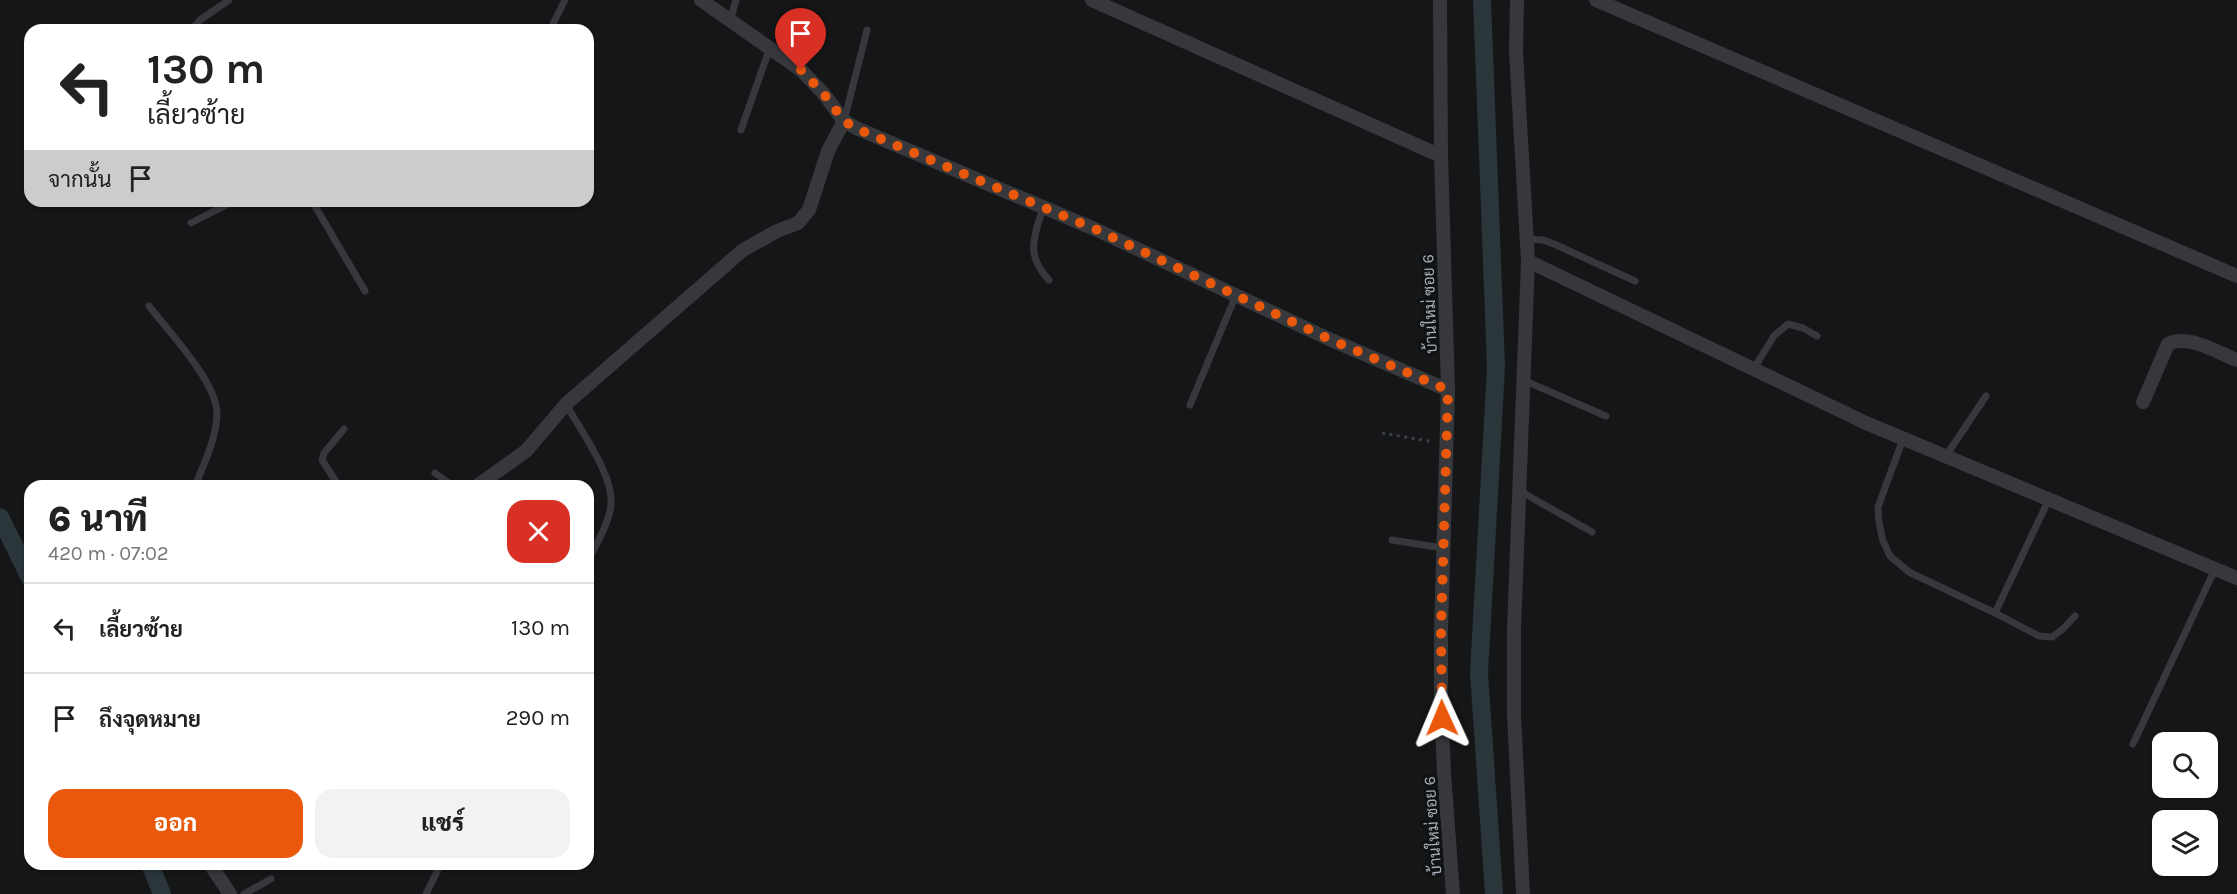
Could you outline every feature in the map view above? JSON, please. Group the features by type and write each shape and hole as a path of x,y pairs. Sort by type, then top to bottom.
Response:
{"street":[{"path":"701,0 769,50 801,70 823,93 844,121 855,128 1043,208 1339,344 1448,390"},
{"path":"1092,0 1441,156"},
{"name":"บ้านใหม่ ซอย 6","path":"1440,0 1441,156 1448,390 1441,699 1444,773 1454,894"},
{"path":"1517,0 1516,52 1528,261 1514,715 1523,894"},
{"path":"1596,0 2237,276"},
{"path":"485,480 526,451 566,404 743,250 777,231 798,223 809,210 828,150 844,121"},
{"path":"1528,261 1753,370 1903,439 2237,578"},
{"path":"2143,402 2168,344 2179,339 2237,360"},
{"path":"214,870 230,894"}],"lane":[{"path":"197,24 229,0"},
{"path":"553,24 566,0"},
{"path":"730,21 736,0"},
{"path":"794,17 801,70"},
{"path":"844,121 867,30"},
{"path":"741,130 769,50"},
{"path":"191,223 222,207"},
{"path":"316,207 365,291"},
{"path":"1043,208 1034,238 1034,252 1038,268 1049,280"},
{"path":"1526,239 1543,240 1554,244 1635,281"},
{"path":"1190,405 1236,295"},
{"path":"149,306 204,377 213,393 217,415 209,451 197,480"},
{"path":"1753,370 1774,336 1788,324 1803,328 1817,336"},
{"path":"1524,380 1605,416"},
{"path":"1946,456 1986,396"},
{"path":"566,404 603,470 609,490 611,505 594,546"},
{"path":"335,480 322,460 324,453 344,429"},
{"path":"1903,439 1878,507 1883,541 1890,556 1909,572 2039,636 2052,637 2075,616"},
{"path":"435,473 445,480"},
{"path":"1520,491 1592,532"},
{"path":"1995,613 2049,499"},
{"path":"1392,540 1443,548"},
{"path":"2133,744 2215,569"},
{"path":"426,894 438,870"},
{"path":"244,894 271,879"}],"path":[{"path":"1382,433 1447,444"}],"waterway":[{"path":"1482,0 1496,367 1479,673 1494,894"},
{"path":"0,517 24,566"},
{"path":"152,870 162,894"}],"route":[{"path":"801,70 823,93 844,121 855,128 1097,230 1329,339 1448,390 1441,632 1442,718"}]}
